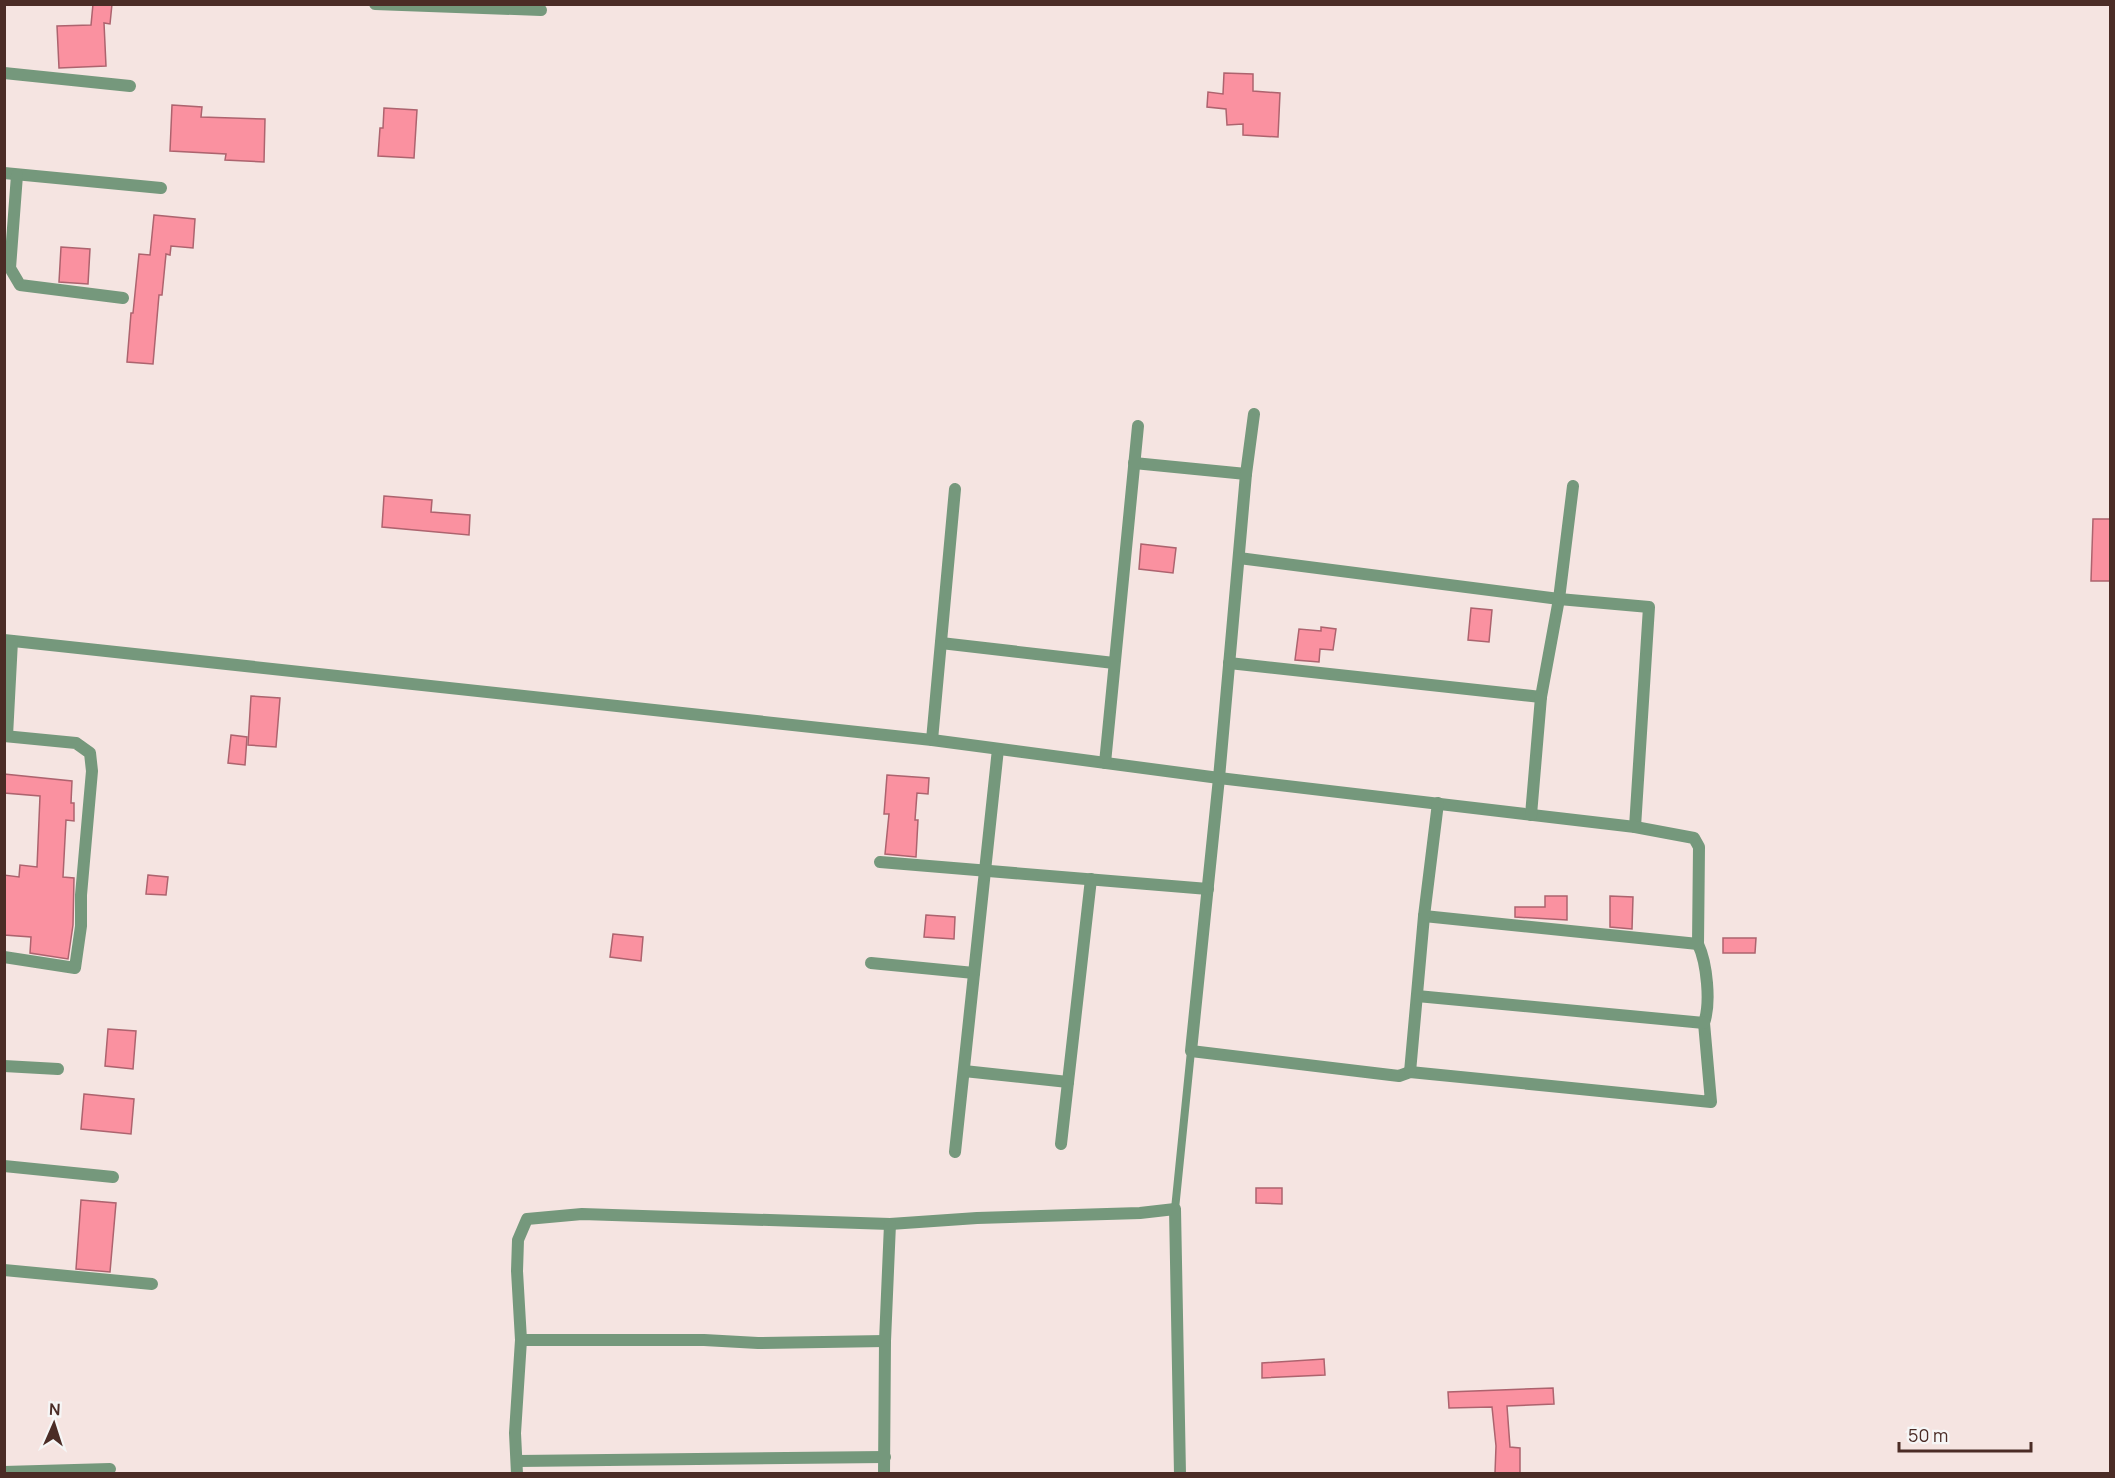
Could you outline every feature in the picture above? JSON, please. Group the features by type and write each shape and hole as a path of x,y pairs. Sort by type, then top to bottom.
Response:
{"street":[{"path":"375,4 542,10"},
{"path":"4,73 130,86"},
{"path":"123,298 20,285 10,268 11,174 161,188"},
{"path":"4,957 75,968 81,926 81,895 92,771 90,753 76,743 6,736 8,640 932,740 1219,778 1635,828 1694,838 1699,847 1698,944 1703,955 1708,1011 1704,1023 1711,1101 1410,1072 1399,1076 1191,1051 1219,778 1246,474 1254,414"},
{"path":"1105,763 1138,426"},
{"path":"1134,463 1246,474"},
{"path":"1531,815 1541,697 1558,599 1573,486"},
{"path":"932,740 955,489"},
{"path":"1239,558 1558,599 1649,607 1635,828"},
{"path":"941,643 1114,663"},
{"path":"1229,663 1541,697"},
{"path":"955,1152 998,749"},
{"path":"1410,1072 1424,916 1438,803"},
{"path":"880,862 1208,889"},
{"path":"1061,1144 1091,879"},
{"path":"1424,916 1698,944"},
{"path":"871,963 974,973"},
{"path":"1417,996 1704,1023"},
{"path":"4,1066 58,1069"},
{"path":"964,1071 1068,1082"},
{"path":"4,1166 113,1177"},
{"path":"885,1457 518,1467 515,1433 521,1340 517,1271 518,1240 527,1219 582,1214 890,1224 977,1218 1140,1213 1175,1209 1180,1473"},
{"path":"884,1473 885,1341 890,1224"},
{"path":"4,1270 152,1284"},
{"path":"521,1340 704,1340 758,1343 821,1340 885,1341"},
{"path":"4,1472 110,1469"}],"lane":[{"path":"1175,1209 1191,1051"}],"building":[{"path":"93,4 112,4 110,24 104,23 106,66 59,68 57,26 91,25"},
{"path":"1224,73 1253,74 1253,91 1280,93 1278,137 1243,135 1243,124 1227,125 1226,109 1207,107 1208,92 1223,94"},
{"path":"172,105 202,107 201,117 265,119 264,162 225,160 226,154 170,151"},
{"path":"384,108 417,110 414,158 378,156"},
{"path":"154,215 195,219 193,248 171,246 170,255 166,254 162,295 159,295 153,364 127,362 139,254 150,255"},
{"path":"61,247 90,249 88,284 59,282"},
{"path":"384,496 432,500 431,512 470,515 469,535 382,527"},
{"path":"2093,519 2110,519 2110,581 2091,581"},
{"path":"1141,544 1176,548 1173,573 1139,569"},
{"path":"1471,608 1492,610 1489,642 1468,640"},
{"path":"1321,627 1336,629 1333,650 1320,649 1319,662 1295,660 1299,629 1321,631"},
{"path":"251,696 280,698 276,747 248,745"},
{"path":"231,735 247,737 245,765 228,763"},
{"path":"4,774 72,781 71,803 74,803 74,821 66,820 63,877 74,878 73,925 68,959 30,953 31,937 4,935 4,875 19,877 20,865 37,867 40,796 4,793"},
{"path":"887,775 929,778 928,794 917,793 916,857 885,854 889,814 884,814"},
{"path":"148,875 168,877 166,895 146,894"},
{"path":"1545,896 1567,896 1567,920 1515,917 1515,907 1545,907"},
{"path":"1610,896 1633,897 1632,929 1610,927"},
{"path":"926,915 955,917 954,939 924,937"},
{"path":"613,934 643,937 641,961 610,957"},
{"path":"1723,938 1756,938 1755,953 1723,953"},
{"path":"108,1029 136,1031 133,1069 105,1066"},
{"path":"84,1094 134,1099 131,1134 81,1129"},
{"path":"1256,1188 1282,1188 1282,1204 1256,1203"},
{"path":"81,1200 116,1203 110,1272 76,1269"},
{"path":"1324,1359 1325,1375 1262,1378 1262,1363"},
{"path":"1553,1388 1554,1404 1507,1406 1510,1447 1520,1448 1520,1473 1495,1473 1496,1446 1492,1407 1449,1408 1448,1392"}]}
